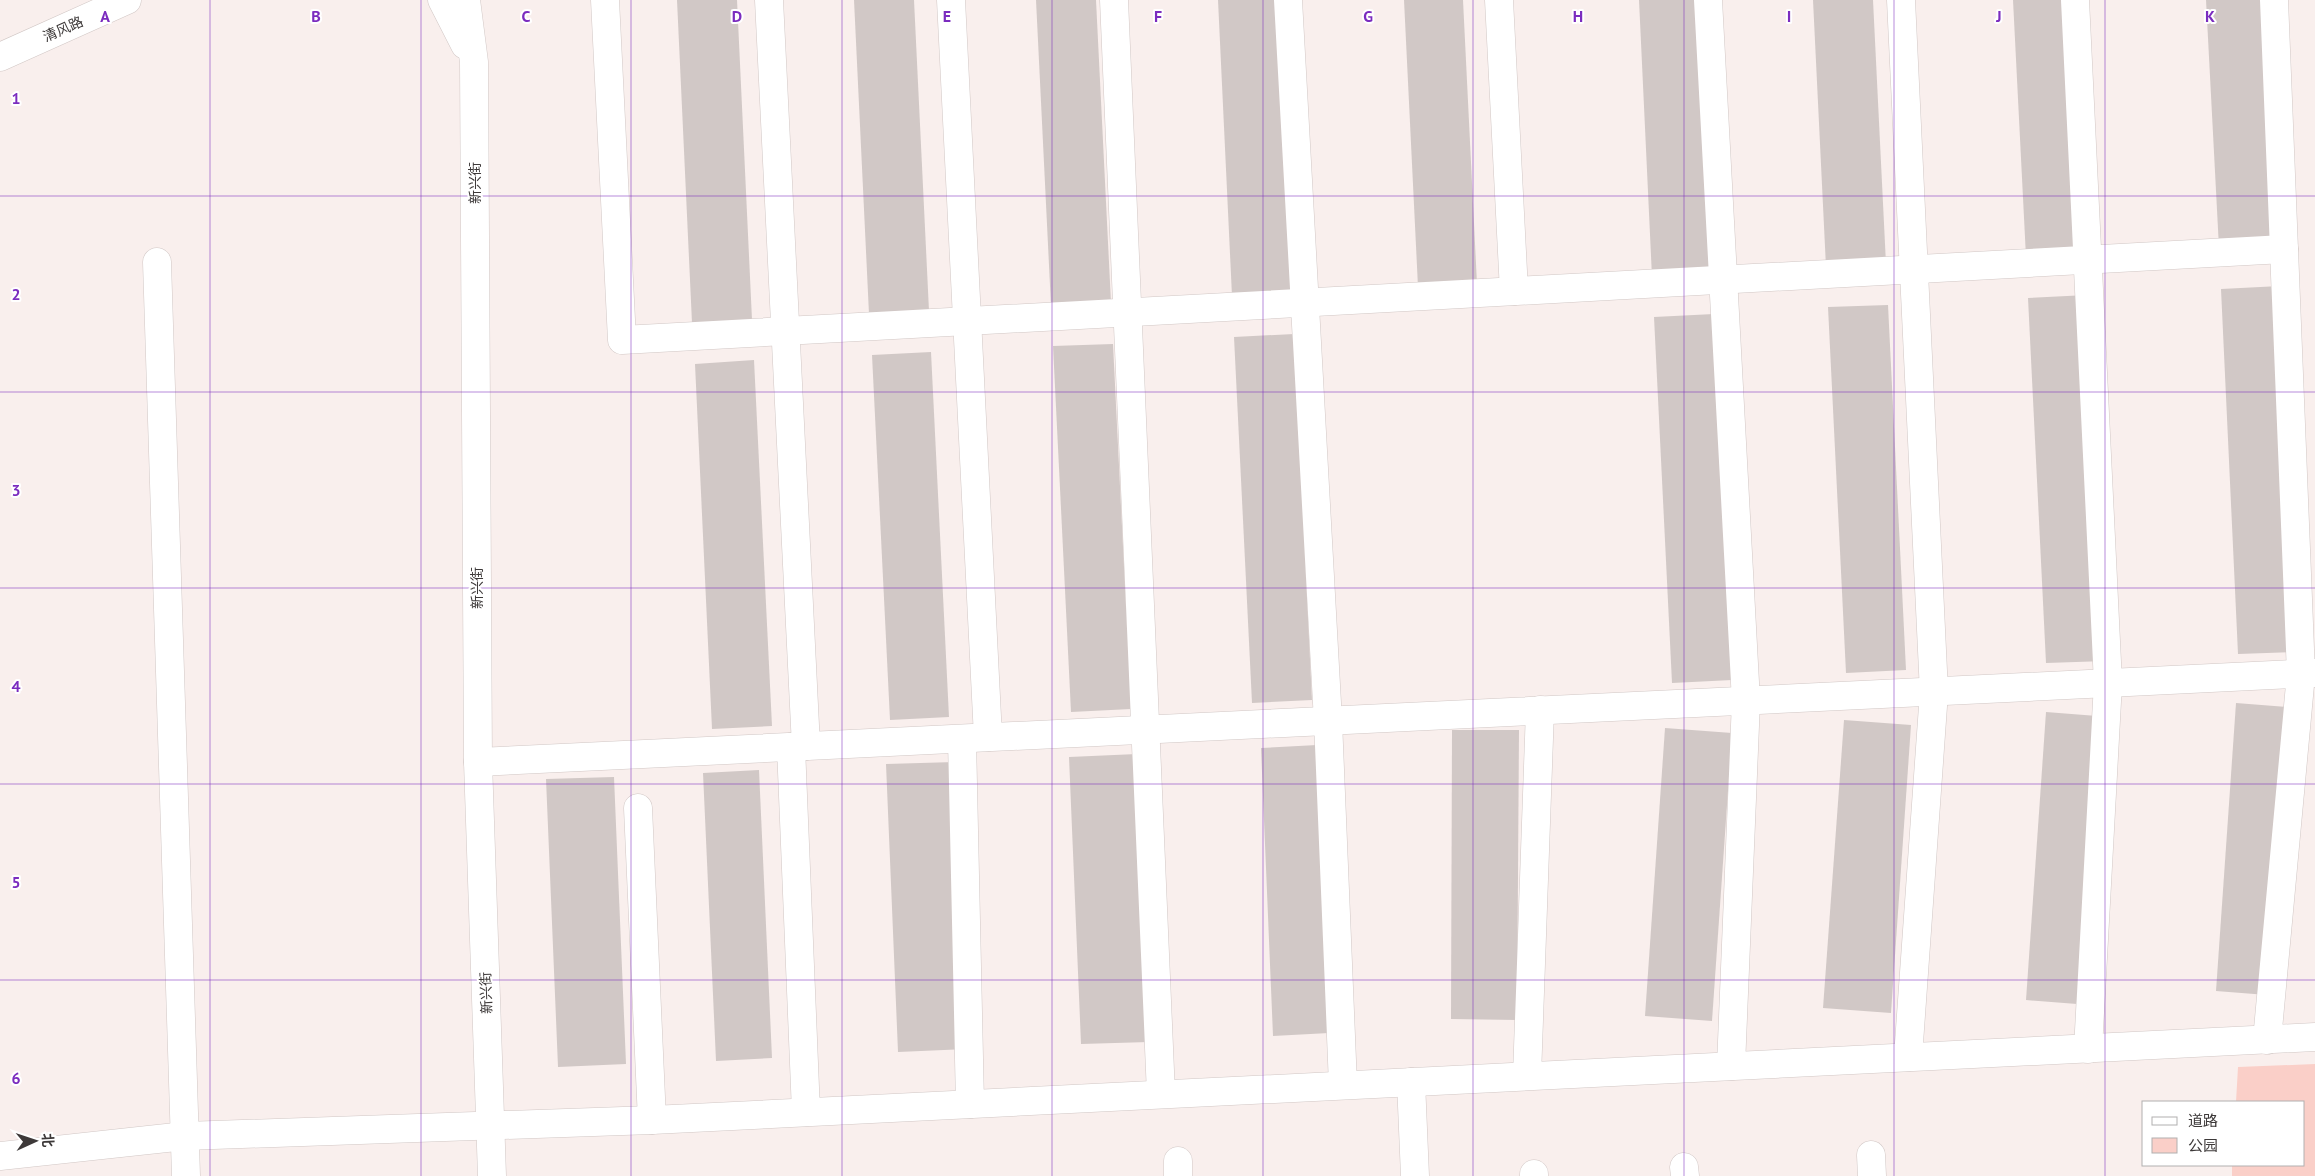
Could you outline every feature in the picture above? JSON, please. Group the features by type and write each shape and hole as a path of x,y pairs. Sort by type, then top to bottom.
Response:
{"street":[{"name":"清风路","path":"0,57 126,0"},
{"path":"442,0 474,62"},
{"name":"新兴街","path":"466,0 474,62 478,762 492,1176"},
{"path":"605,0 622,340 2284,249"},
{"path":"769,0 786,331 806,1112"},
{"path":"952,0 967,321 975,738 970,1104"},
{"path":"1114,0 1161,1094"},
{"path":"1288,0 1328,721 1343,1085"},
{"path":"1499,0 1514,291"},
{"path":"1708,0 1746,701 1730,1066"},
{"path":"1901,0 1934,692 1908,1058"},
{"path":"2076,0 2108,683 2088,1048"},
{"path":"2267,1040 2308,674 2284,249 2274,0"},
{"path":"157,262 186,1176"},
{"path":"478,762 2308,674"},
{"path":"1527,1076 1540,710"},
{"path":"638,808 652,1120"},
{"path":"0,1156 185,1136 652,1120 2315,1037"},
{"path":"1411,1082 1415,1176"}],"green space":[{"path":"2315,1064 2315,1176 2232,1176 2232,1166 2305,1166 2305,1101 2236,1101 2238,1067"}],"building":[{"path":"677,0 737,0 752,320 692,323"},
{"path":"854,0 914,0 929,311 869,314"},
{"path":"1036,0 1096,0 1111,303 1051,306"},
{"path":"1218,0 1278,0 1292,294 1232,296"},
{"path":"1404,0 1463,0 1477,284 1418,287"},
{"path":"1639,0 1699,0 1712,274 1652,277"},
{"path":"1813,0 1873,0 1886,264 1826,267"},
{"path":"2013,0 2073,0 2085,254 2026,257"},
{"path":"2206,0 2266,0 2278,245 2219,248"},
{"path":"2280,286 2298,652 2238,654 2221,289"},
{"path":"2087,295 2106,661 2046,663 2028,298"},
{"path":"1888,305 1906,670 1846,673 1828,307"},
{"path":"1714,314 1732,680 1672,683 1654,317"},
{"path":"1294,334 1312,700 1252,703 1234,337"},
{"path":"1113,344 1131,709 1071,712 1053,346"},
{"path":"931,352 949,717 890,720 872,355"},
{"path":"754,360 772,726 712,729 695,364"},
{"path":"2236,703 2287,707 2267,995 2216,991"},
{"path":"2046,712 2097,716 2077,1004 2026,1000"},
{"path":"1844,720 1911,725 1891,1013 1823,1008"},
{"path":"1665,728 1732,733 1712,1021 1645,1016"},
{"path":"1452,730 1519,730 1517,1020 1451,1019"},
{"path":"1317,745 1329,1033 1273,1036 1261,748"},
{"path":"1137,754 1149,1042 1081,1044 1069,757"},
{"path":"955,762 967,1049 898,1052 886,764"},
{"path":"759,770 772,1058 716,1061 703,773"},
{"path":"614,777 626,1064 558,1067 546,779"}]}
